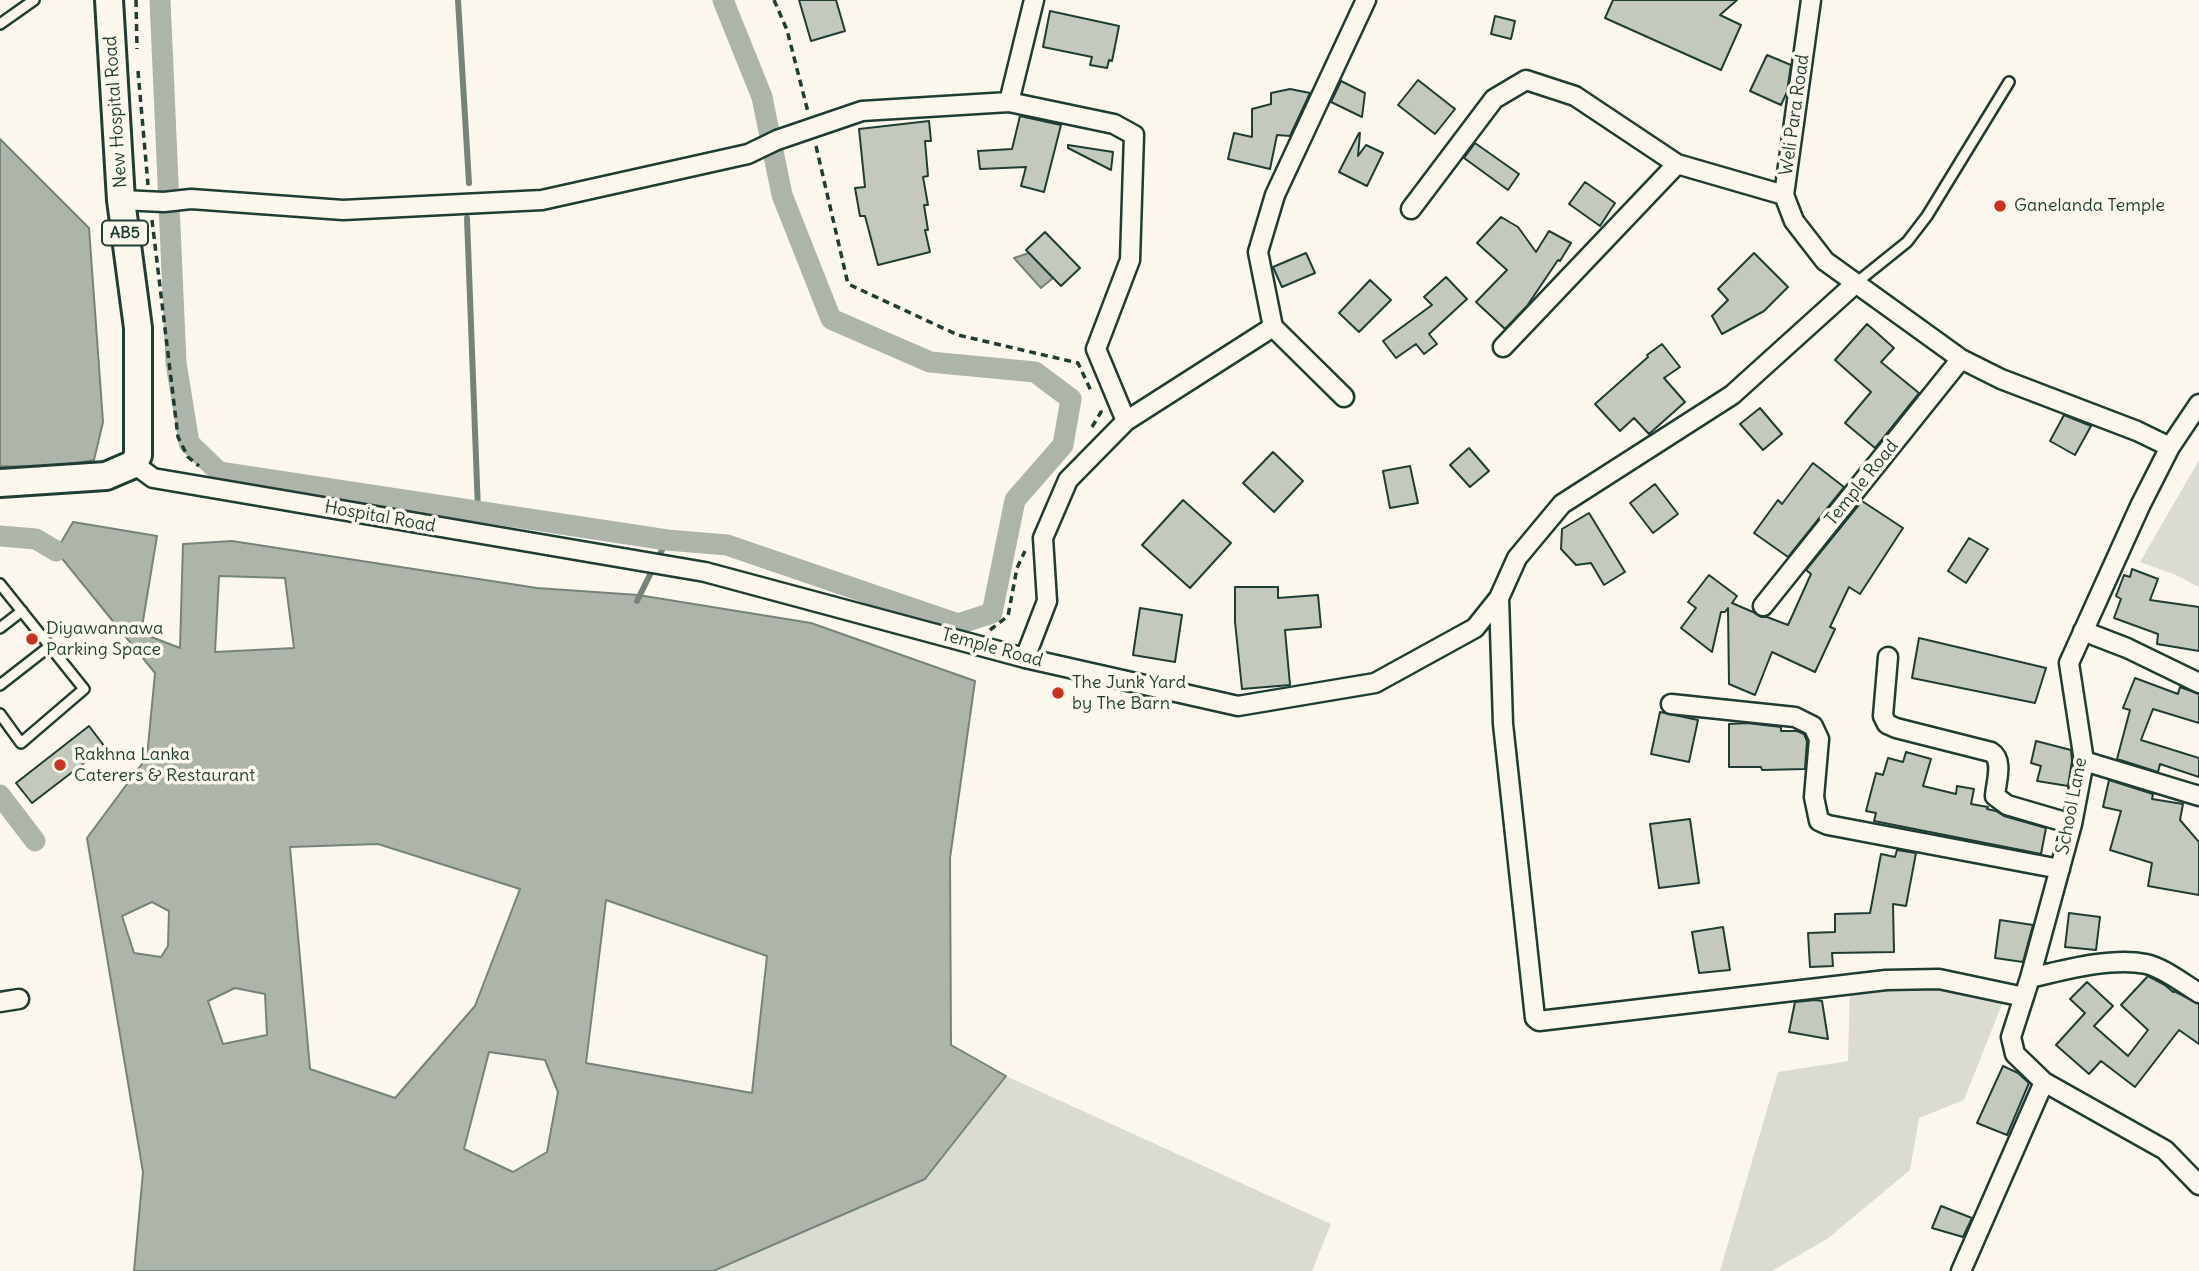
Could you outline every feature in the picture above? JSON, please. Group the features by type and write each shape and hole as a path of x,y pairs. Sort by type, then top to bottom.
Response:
{"main road":[{"name":"New Hospital Road","path":"109,0 121,200 138,328 138,455 134,464"},
{"path":"0,483 106,476 134,464"}],"street":[{"path":"1009,102 1034,0"},
{"path":"1344,397 1273,327 1258,252 1275,195 1366,0"},
{"name":"Weli Para Road","path":"1811,0 1784,195 1794,221 1825,261 1961,359"},
{"path":"1411,209 1494,99 1526,80 1575,96 1677,164 1784,195"},
{"path":"121,200 191,200 343,210 542,200 748,154 777,140 862,111 1009,102 1114,124 1135,135 1130,260 1096,349 1126,421"},
{"path":"1503,347 1677,164"},
{"path":"1856,284 1732,395 1562,504 1517,558 1499,598 1503,724 1535,1018 1539,1021 1886,980 1939,979 2024,998"},
{"path":"1025,658 1047,601 1044,538 1068,480 1126,421 1273,327"},
{"path":"1961,359 2001,379 2137,431 2170,447"},
{"name":"Temple Road","path":"1763,607 1961,359"},
{"name":"School Lane","path":"2199,404 2170,447 2140,506 2069,663 2084,761 2072,824 2011,1037 2015,1054 2044,1082 2165,1150 2199,1185"},
{"name":"Hospital Road","path":"134,464 153,478 705,572"},
{"name":"Temple Road","path":"705,572 1025,658 1238,706 1375,683 1475,628 1499,598"},
{"path":"2083,631 2127,648 2199,683"},
{"path":"1888,657 1883,716 1887,724 1996,754 1998,760 1995,796 2000,801 2072,824"},
{"path":"1671,704 1795,717 1813,726 1819,739 1814,797 1819,821 1828,825 2060,869"},
{"path":"2084,761 2199,796"},
{"path":"2030,978 2104,964 2147,964 2199,993"},
{"path":"0,1002 19,999"},
{"path":"1961,1271 2044,1082"}],"lane":[{"path":"0,24 34,0"},
{"path":"1856,284 1907,242 1927,216 2009,82"},
{"path":"0,584 84,689 22,743 0,714"},
{"path":"0,628 22,611"},
{"path":"0,685 50,646"}],"path":[{"path":"136,0 137,57"},
{"path":"774,0 787,30 848,284 958,335 1078,363 1101,412 1087,435"},
{"path":"138,70 157,202 178,437 188,457 204,469"},
{"path":"984,635 1008,617 1017,568 1027,547"}],"shaded area":[{"path":"0,139 89,228 103,422 94,460 53,467 0,466"},
{"path":"1029,253 1053,278 1041,288 1014,258"},
{"path":"2199,460 2199,587 2140,562"},
{"path":"73,522 157,536 141,633 180,648 183,544 232,541 537,588 638,595 811,623 975,681 950,858 951,1045 1006,1076 925,1179 713,1271 134,1271 143,1172 87,838 147,757 155,673 56,551","holes":["219,576 285,578 294,648 215,652","378,844 520,889 475,1006 395,1098 310,1069 290,847","606,900 767,956 752,1093 586,1063","152,902 169,911 168,946 161,957 134,953 122,916","235,988 265,994 267,1035 223,1044 208,1001","489,1052 545,1060 558,1092 547,1152 513,1172 464,1149"]},
{"path":"1944,975 1987,978 2008,989 1964,1100 1919,1118 1910,1170 1827,1239 1772,1271 1720,1271 1778,1072 1848,1061 1850,981"},
{"path":"1006,1076 1331,1224 1312,1271 713,1271 925,1179"}],"building":[{"path":"799,0 836,0 845,31 811,41"},
{"path":"1613,0 1737,0 1720,15 1741,25 1721,70 1605,18"},
{"path":"1050,11 1119,26 1112,61 1109,60 1107,68 1090,65 1092,57 1043,47"},
{"path":"1495,16 1515,21 1511,39 1491,34"},
{"path":"1767,55 1791,65 1787,92 1781,105 1750,91"},
{"path":"1418,80 1455,109 1435,134 1398,105"},
{"path":"1341,81 1365,93 1362,117 1331,102"},
{"path":"1290,89 1310,93 1290,136 1277,135 1270,169 1228,159 1234,133 1252,137 1252,109 1271,104 1271,93"},
{"path":"1020,116 1061,125 1044,192 1021,186 1026,167 980,169 978,151 1012,149"},
{"path":"929,121 931,141 925,141 928,176 923,177 928,205 924,205 928,230 925,230 930,252 878,265 865,216 860,216 855,188 865,187 859,129"},
{"path":"1359,133 1358,156 1366,145 1383,153 1367,186 1339,172"},
{"path":"1475,143 1519,174 1508,190 1464,158"},
{"path":"1068,145 1113,152 1111,170 1068,148"},
{"path":"1585,182 1615,203 1600,226 1569,204"},
{"path":"1501,217 1518,227 1536,252 1549,231 1571,243 1527,306 1505,329 1476,302 1507,270 1477,243"},
{"path":"1045,232 1080,268 1061,286 1026,250"},
{"path":"1306,253 1315,273 1282,287 1273,267"},
{"path":"1754,253 1788,287 1764,311 1722,334 1712,316 1728,300 1718,289"},
{"path":"1446,277 1467,299 1429,334 1437,344 1424,354 1416,344 1396,358 1383,341 1432,305 1424,297"},
{"path":"1370,280 1391,300 1359,332 1339,313"},
{"path":"1867,324 1894,348 1881,362 1919,393 1875,448 1845,423 1871,392 1835,360"},
{"path":"1662,344 1680,367 1664,378 1685,402 1649,434 1634,418 1620,431 1595,404"},
{"path":"1760,408 1782,434 1763,450 1740,424"},
{"path":"2064,415 2091,426 2075,455 2050,441"},
{"path":"1469,448 1489,471 1470,487 1450,465"},
{"path":"1273,452 1303,481 1274,512 1243,483"},
{"path":"1813,463 1844,487 1788,557 1754,533 1778,500 1782,504"},
{"path":"1410,466 1418,503 1390,508 1383,471"},
{"path":"1655,484 1678,514 1653,533 1630,503"},
{"path":"1183,500 1231,543 1190,588 1142,545"},
{"path":"1862,501 1903,528 1860,594 1849,587 1830,627 1835,629 1815,672 1772,652 1755,695 1729,684 1728,608 1721,612 1712,652 1681,628 1696,608 1688,602 1709,575 1737,596 1732,603 1761,617 1788,625 1811,574 1806,570"},
{"path":"1589,513 1625,572 1604,585 1591,563 1576,565 1561,549 1562,529"},
{"path":"1969,538 1988,549 1966,583 1948,571"},
{"path":"2132,569 2158,579 2150,600 2199,607 2199,651 2157,644 2158,634 2114,618 2121,599 2116,596 2124,575 2130,577"},
{"path":"1235,587 1278,587 1278,598 1318,595 1321,627 1285,630 1290,685 1242,689 1235,622"},
{"path":"1140,608 1182,615 1175,662 1133,655"},
{"path":"1919,638 2046,668 2035,703 1912,678"},
{"path":"2135,678 2178,694 2180,687 2199,694 2199,723 2153,709 2141,740 2199,758 2199,777 2160,764 2158,772 2117,759 2130,710 2123,708"},
{"path":"1660,712 1698,720 1689,762 1651,754"},
{"path":"1729,724 1781,727 1781,731 1804,734 1807,741 1805,769 1762,770 1761,767 1729,767"},
{"name":"Rakhna Lanka Caterers & Restaurant","path":"89,726 105,747 32,803 16,783"},
{"path":"2036,741 2071,750 2068,786 2037,781 2041,766 2031,763"},
{"path":"1906,752 1931,759 1923,786 1956,794 1957,786 1974,789 1971,804 1988,807 1987,809 2004,816 2046,828 2041,854 1874,821 1876,813 1866,811 1876,773 1883,775 1888,758 1903,762"},
{"path":"2109,780 2153,794 2152,799 2183,804 2180,820 2199,842 2199,895 2148,886 2152,863 2110,850 2121,811 2103,807"},
{"path":"1690,819 1699,883 1659,888 1650,824"},
{"path":"1897,850 1916,853 1906,906 1893,904 1894,952 1832,953 1833,966 1810,967 1808,933 1835,932 1835,914 1870,913 1881,854 1895,857"},
{"path":"2069,913 2100,917 2096,950 2065,947"},
{"path":"2000,920 2033,925 2023,962 1995,958"},
{"path":"1723,927 1730,970 1699,973 1692,932"},
{"path":"2148,976 2199,1004 2199,1044 2179,1030 2135,1087 2101,1061 2089,1074 2056,1045 2085,1013 2070,999 2087,982 2113,1006 2094,1026 2128,1056 2148,1030 2121,1005"},
{"path":"1822,1001 1828,1039 1789,1032 1795,1002"},
{"path":"2003,1066 2018,1073 2029,1083 2007,1135 1977,1123"},
{"path":"1941,1206 1972,1218 1963,1237 1932,1228"}],"waterway":[{"path":"160,0 176,363 189,443 219,472 667,540 727,545 958,624 992,613 1015,500 1063,445 1071,399 1035,372 930,362 831,319 782,195 762,97 723,0"},
{"path":"458,0 469,183"},
{"path":"467,218 478,511"},
{"path":"0,536 36,539 56,551"},
{"path":"637,601 667,540"},
{"path":"0,795 35,841"}],"place":[{"name":"Ganelanda Temple","path":"2000,206"},
{"name":"Diyawannawa Parking Space","path":"32,639"},
{"name":"The Junk Yard by The Barn","path":"1058,693"},
{"name":"Rakhna Lanka Caterers & Restaurant","path":"60,765"}]}
